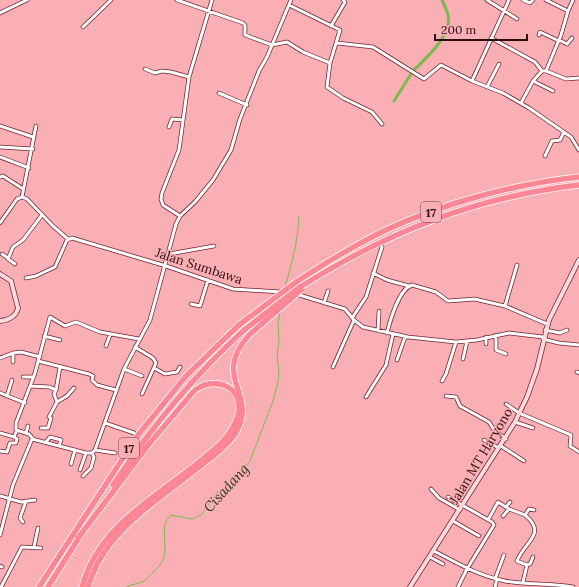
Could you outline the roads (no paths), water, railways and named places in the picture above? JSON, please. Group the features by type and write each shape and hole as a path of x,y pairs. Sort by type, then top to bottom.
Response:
{"highway":[{"name":"17","path":"39,587 138,435 186,376 239,325 296,282 360,244 389,229 431,211 482,196 538,183 579,177"},
{"name":"17","path":"48,587 78,538 128,464 165,413 192,381 244,330 335,265 392,235 436,218 488,202 579,184"},
{"path":"88,587 101,556 118,533 220,450 235,433 240,423 243,405 234,382 233,364 240,345 249,335 301,289"},
{"path":"78,538 149,444 194,391 200,386 214,383 228,387 234,393 239,406 238,412 231,431 225,439 116,528 96,554 82,587"}],"main road":[{"name":"Jalan MT Haryono","path":"410,587 515,422 536,370 547,324 579,260"},
{"path":"0,274 8,278 13,286 17,299 17,313 8,320 0,321"}],"street":[{"path":"0,13 27,0"},
{"path":"83,27 111,0"},
{"path":"177,0 208,12 242,22 245,25 245,35 272,45 287,42 303,52 330,63"},
{"path":"193,5 195,0"},
{"path":"180,216 165,206 161,199 164,187 177,157 189,77 212,0"},
{"path":"17,430 26,433 33,439 86,453 92,453 95,450 124,368 150,320 166,266 175,228 180,216 209,185 231,150 240,119 247,105 259,71 268,57 291,0"},
{"path":"331,26 345,2 343,0"},
{"path":"487,0 517,18"},
{"path":"472,81 509,0"},
{"path":"523,0 530,3 534,0"},
{"path":"546,0 568,11"},
{"path":"521,104 533,81 544,71 559,40 573,0"},
{"path":"289,5 340,30 330,63 328,88 372,112 382,124"},
{"path":"544,34 546,30"},
{"path":"539,35 540,32 567,44 572,38"},
{"path":"491,38 535,62 544,71 566,79 579,78"},
{"path":"337,43 373,47 424,80 441,65 521,104 573,139 579,150"},
{"path":"487,87 499,64"},
{"path":"145,69 155,73 166,72 189,77"},
{"path":"533,81 553,91"},
{"path":"219,93 247,105"},
{"path":"169,127 172,119 183,120"},
{"path":"0,126 33,136"},
{"path":"0,223 18,199 22,197 33,149 33,136 36,126"},
{"path":"545,156 552,140 560,140 564,132"},
{"path":"0,147 33,149"},
{"path":"0,157 29,168"},
{"path":"0,177 3,176 23,189"},
{"path":"22,197 27,199 68,239 55,267 36,276 26,278"},
{"path":"8,258 13,247 23,240 42,215"},
{"name":"Jalan Sumbawa","path":"68,239 91,243 243,291 296,294 345,309 361,326 405,337 456,342 486,338 496,334 511,333 543,338 559,344 579,344"},
{"path":"160,254 169,254 214,246"},
{"path":"333,368 353,319 366,297 382,247"},
{"path":"2,254 15,264"},
{"path":"505,306 517,265"},
{"path":"373,273 390,281 409,286 414,285 436,292 444,298 452,301 475,299 505,306 547,324"},
{"path":"191,304 199,306 201,304 208,280"},
{"path":"387,333 392,314 409,286"},
{"path":"324,303 328,291"},
{"path":"378,331 379,312"},
{"path":"14,437 17,430 16,423 31,386 40,357 50,316 64,326 76,322 110,335 139,339"},
{"path":"545,330 560,333 567,330"},
{"path":"366,397 386,365 393,334"},
{"path":"496,334 496,350 506,354"},
{"path":"106,346 110,335"},
{"path":"44,336 60,340"},
{"path":"397,360 405,337"},
{"path":"486,338 486,344"},
{"path":"463,359 467,341"},
{"path":"442,381 446,374 456,342"},
{"path":"135,347 153,358 156,363 142,394"},
{"path":"0,358 13,353 21,352 40,357"},
{"path":"13,353 13,362"},
{"path":"38,361 93,376 92,380 97,385 116,390"},
{"path":"154,368 165,374 177,372 180,367"},
{"path":"57,402 54,394 60,368"},
{"path":"124,368 142,376"},
{"path":"23,376 33,378"},
{"path":"7,396 12,380"},
{"path":"31,386 49,387 56,390"},
{"path":"41,428 48,428 51,418 49,417 57,402 74,388"},
{"path":"0,393 24,403"},
{"path":"446,396 456,397 460,406 489,422 494,430 506,438"},
{"path":"506,404 519,413 571,435 570,446 579,452"},
{"path":"515,422 532,428"},
{"path":"105,423 134,433"},
{"path":"26,433 28,426"},
{"path":"0,434 17,439 16,443 10,443 7,452 0,451"},
{"path":"46,442 50,436 61,440 59,446"},
{"path":"0,535 9,498 22,459 33,439"},
{"path":"484,440 500,447 524,461"},
{"path":"71,464 75,450"},
{"path":"95,450 115,453"},
{"path":"80,470 86,453"},
{"path":"83,476 92,466 94,458 92,453"},
{"path":"431,489 439,498 492,522 494,526 467,569 458,587"},
{"path":"0,496 18,501 35,500"},
{"path":"448,497 461,508"},
{"path":"23,522 20,518 26,501"},
{"path":"488,520 498,502 507,508 525,515 533,522 535,529 532,540 528,546 522,550 517,561 526,565"},
{"path":"503,516 510,502"},
{"path":"525,515 529,509 534,510"},
{"path":"453,521 479,536"},
{"path":"34,547 38,528"},
{"path":"1,587 22,547 42,548"},
{"path":"434,551 467,569 496,579 538,585 573,587"},
{"path":"495,587 496,579 504,555"},
{"path":"430,557 443,564"},
{"path":"526,565 530,564 533,557"},
{"path":"523,582 526,565"}],"waterway":[{"path":"413,71 437,46 446,30 448,15 442,0"},
{"path":"394,101 411,74"},
{"name":"Cisadang","path":"285,287 296,243 299,216"},
{"name":"Cisadang","path":"126,587 144,581 162,562 165,554 164,530 167,520 171,515 192,519 201,515 217,493 250,461 273,401 278,382 279,372 277,355 280,311"}]}
